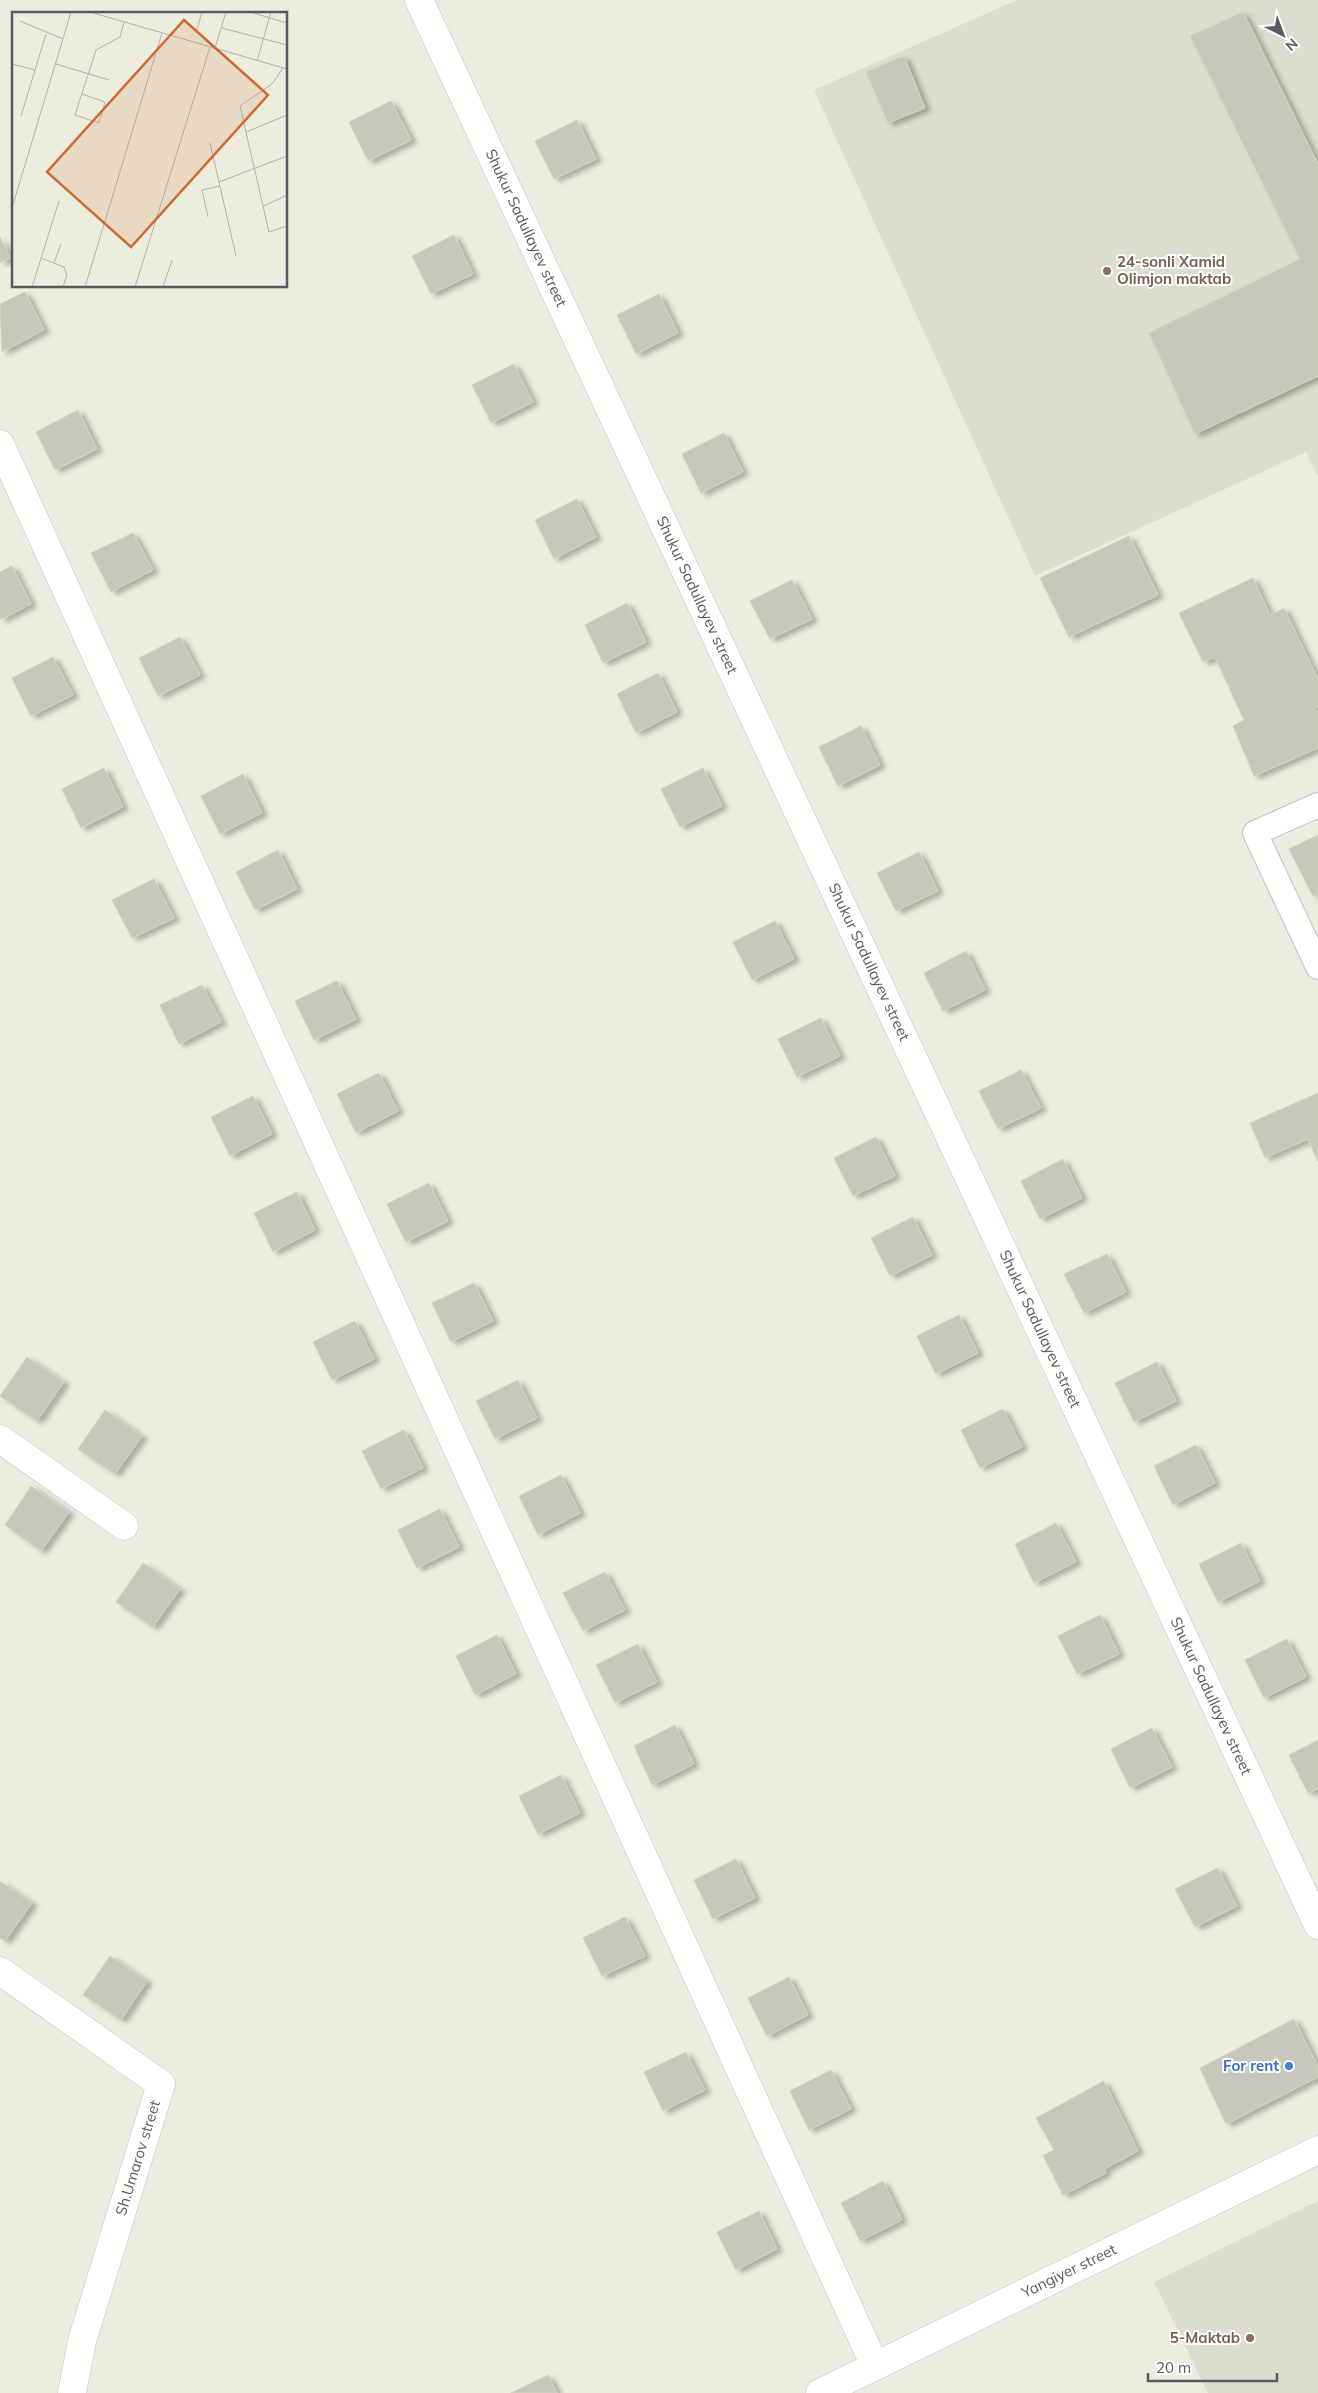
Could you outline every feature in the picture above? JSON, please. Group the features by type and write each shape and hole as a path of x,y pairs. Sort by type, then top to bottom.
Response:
{"street":[{"name":"Shukur Sadullayev street","path":"419,0 1318,1925"},
{"path":"0,444 875,2366"},
{"path":"0,1439 124,1526"},
{"name":"Sh.Umarov street","path":"0,1971 161,2084 82,2341 72,2393"},
{"name":"Yangiyer street","path":"822,2393 1318,2150"}],"lane":[{"path":"1318,805 1255,833 1318,967"}],"shaded area":[{"name":"24-sonli Xamid Olimjon maktab","path":"1017,0 1318,0 1318,476 1306,452 1035,576 814,90"},
{"name":"5-Maktab","path":"1318,2201 1318,2393 1208,2393 1154,2282"}],"building":[{"path":"1243,12 1318,164 1318,376 1195,434 1149,333 1300,259 1190,36"},
{"path":"904,56 925,108 888,123 866,72"},
{"path":"391,101 411,140 368,161 349,122"},
{"path":"577,120 596,159 554,179 535,141"},
{"path":"454,235 473,274 431,294 412,256"},
{"path":"0,237 10,258 0,263"},
{"path":"25,292 44,330 2,352 0,304"},
{"path":"659,294 678,333 636,354 617,315"},
{"path":"514,364 533,402 491,423 472,385"},
{"path":"78,410 97,449 55,470 36,432"},
{"path":"724,433 743,472 701,493 682,454"},
{"path":"577,499 596,537 554,559 535,520"},
{"path":"133,533 153,570 111,592 91,553"},
{"path":"1129,536 1158,595 1069,637 1040,578"},
{"path":"12,566 31,604 0,620 0,572"},
{"path":"1253,578 1270,615 1284,608 1318,680 1318,707 1315,708 1318,714 1318,748 1254,776 1233,726 1244,720 1215,657 1203,662 1179,613"},
{"path":"792,580 812,619 770,639 750,601"},
{"path":"627,603 646,642 603,663 585,625"},
{"path":"180,637 200,675 158,696 139,658"},
{"path":"53,657 73,695 31,716 12,678"},
{"path":"658,673 677,712 636,733 617,694"},
{"path":"861,726 880,765 838,786 819,747"},
{"path":"104,768 123,807 81,828 62,789"},
{"path":"703,768 722,806 680,827 661,789"},
{"path":"243,774 262,813 220,834 201,796"},
{"path":"1318,835 1318,894 1313,896 1289,849"},
{"path":"278,850 297,889 255,910 236,872"},
{"path":"919,852 938,891 896,911 877,873"},
{"path":"154,879 174,918 132,938 112,900"},
{"path":"775,921 794,959 752,980 733,942"},
{"path":"966,951 985,990 943,1011 924,973"},
{"path":"337,981 356,1019 314,1040 295,1001"},
{"path":"202,985 221,1022 179,1044 160,1005"},
{"path":"821,1018 840,1056 797,1077 778,1039"},
{"path":"1021,1070 1041,1108 998,1129 979,1091"},
{"path":"379,1073 398,1111 356,1133 337,1094"},
{"path":"1318,1093 1318,1161 1308,1139 1265,1158 1250,1123"},
{"path":"253,1096 272,1134 230,1156 211,1117"},
{"path":"876,1137 895,1176 853,1196 834,1158"},
{"path":"1063,1159 1082,1198 1040,1219 1021,1181"},
{"path":"429,1183 448,1221 406,1242 387,1204"},
{"path":"297,1192 315,1230 273,1252 254,1213"},
{"path":"913,1217 932,1255 890,1276 871,1238"},
{"path":"1107,1254 1126,1292 1084,1313 1064,1274"},
{"path":"474,1283 493,1321 451,1342 432,1303"},
{"path":"959,1315 978,1353 936,1374 917,1336"},
{"path":"355,1321 374,1359 332,1380 313,1342"},
{"path":"27,1357 64,1382 37,1421 0,1396"},
{"path":"1157,1362 1176,1401 1134,1422 1115,1383"},
{"path":"518,1380 537,1418 495,1439 476,1401"},
{"path":"1003,1409 1022,1447 980,1468 961,1430"},
{"path":"105,1410 142,1436 115,1474 78,1449"},
{"path":"404,1430 423,1468 381,1489 362,1451"},
{"path":"1196,1445 1215,1483 1173,1505 1154,1466"},
{"path":"561,1475 580,1513 538,1535 519,1496"},
{"path":"31,1486 69,1512 41,1551 5,1525"},
{"path":"440,1509 459,1547 417,1568 398,1530"},
{"path":"1056,1523 1076,1562 1034,1583 1015,1544"},
{"path":"1241,1543 1260,1581 1218,1602 1199,1564"},
{"path":"143,1563 180,1589 153,1627 116,1602"},
{"path":"605,1572 625,1610 583,1631 563,1593"},
{"path":"1100,1615 1119,1654 1077,1674 1058,1636"},
{"path":"497,1635 516,1674 475,1695 456,1656"},
{"path":"1287,1639 1306,1677 1264,1698 1245,1660"},
{"path":"638,1644 657,1682 615,1703 596,1665"},
{"path":"675,1725 694,1764 652,1785 634,1746"},
{"path":"1152,1728 1172,1767 1130,1788 1111,1749"},
{"path":"1318,1740 1318,1788 1308,1793 1289,1755"},
{"path":"561,1775 580,1813 538,1834 519,1796"},
{"path":"736,1859 755,1898 713,1919 694,1880"},
{"path":"1218,1868 1237,1906 1195,1927 1175,1889"},
{"path":"0,1881 32,1903 5,1941 0,1938"},
{"path":"625,1917 645,1956 602,1976 583,1938"},
{"path":"110,1956 147,1981 121,2020 83,1995"},
{"path":"789,1977 808,2015 767,2036 748,1998"},
{"path":"1294,2019 1318,2067 1318,2077 1226,2124 1200,2068"},
{"path":"686,2052 705,2090 663,2111 644,2072"},
{"path":"831,2070 851,2109 809,2130 790,2091"},
{"path":"1104,2081 1138,2151 1104,2169 1106,2173 1063,2195 1043,2155 1054,2150 1036,2118"},
{"path":"883,2181 902,2220 860,2241 841,2203"},
{"path":"759,2211 777,2249 736,2270 717,2232"},
{"path":"548,2375 557,2393 511,2393"}],"place":[{"name":"24-sonli Xamid Olimjon maktab","path":"1107,271"},
{"name":"For rent","path":"1289,2066"},
{"name":"5-Maktab","path":"1250,2338"}]}
